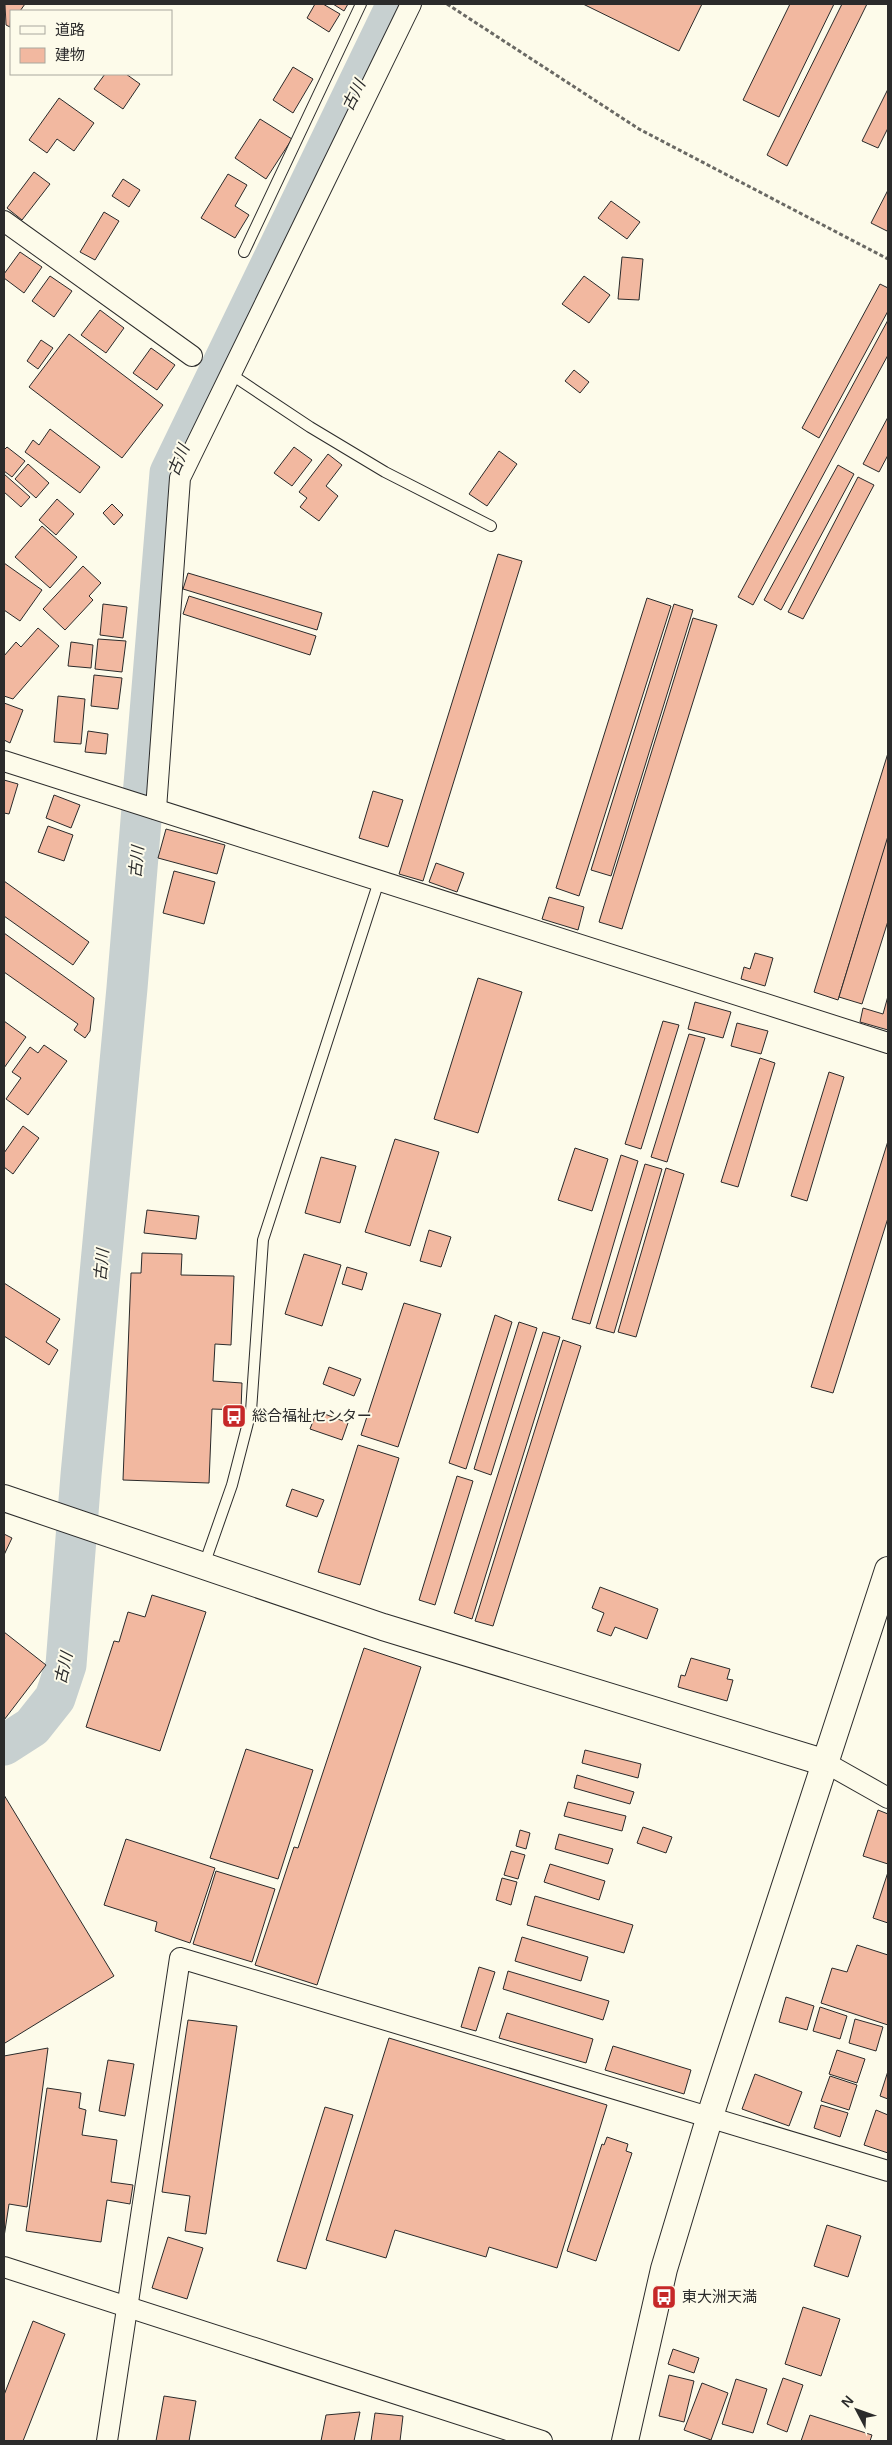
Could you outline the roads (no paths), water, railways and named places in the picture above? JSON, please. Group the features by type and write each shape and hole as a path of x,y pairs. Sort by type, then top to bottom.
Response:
{"street":[{"path":"152,808 180,478 232,376 411,4"},
{"path":"4,221 192,356"},
{"path":"4,761 888,1043"},
{"path":"4,1498 465,1653 826,1763 888,1798"},
{"path":"625,2441 664,2270 710,2116 888,1570"},
{"path":"107,2441 180,1958 888,2171"},
{"path":"4,2267 542,2441"}],"lane":[{"path":"244,252 362,4"},
{"path":"232,376 310,427 385,472 492,526"},
{"path":"204,1566 232,1485 251,1411 262,1240 379,881"}],"waterway":[{"name":"古川","path":"4,1745 32,1727 55,1698 66,1665 81,1475 127,988 170,473 397,4"}],"place":[{"name":"総合福祉センター","path":"234,1416"},
{"name":"東大洲天満","path":"664,2297"}]}
